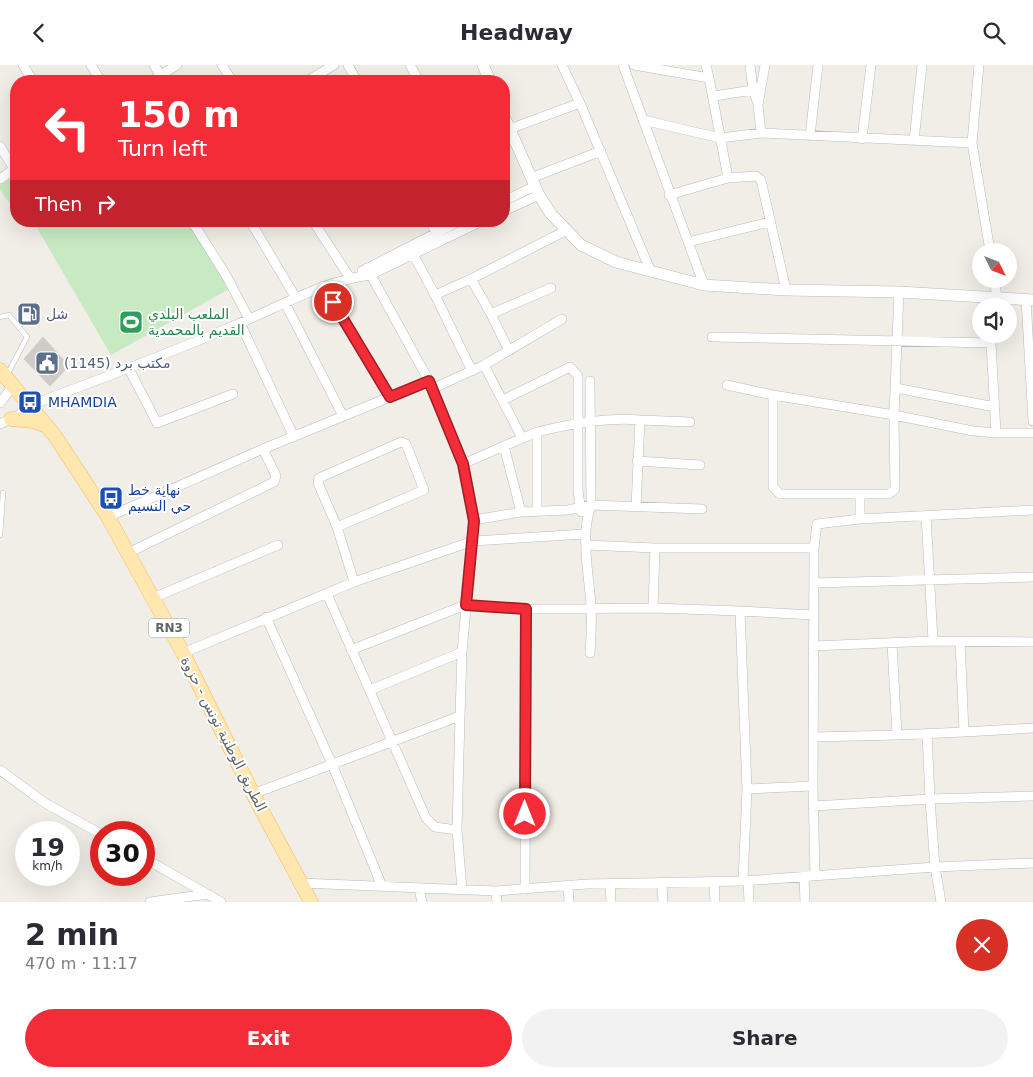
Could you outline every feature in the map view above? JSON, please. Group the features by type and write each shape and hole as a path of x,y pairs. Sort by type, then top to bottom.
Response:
{"main road":[{"name":"الطريق الوطنية تونس - حزوة","path":"6,378 31,405 75,464 108,517 183,653 253,794 311,902"},
{"path":"6,422 32,421 47,426"}],"street":[{"path":"165,75 177,65"},
{"path":"317,75 334,65"},
{"path":"562,65 601,151 650,272"},
{"path":"623,65 669,195 704,285"},
{"path":"634,65 709,78"},
{"path":"706,65 714,96 728,178"},
{"path":"750,65 753,90 758,105 761,133"},
{"path":"758,105 765,65"},
{"path":"810,136 818,65"},
{"path":"862,139 871,65"},
{"path":"914,141 922,65"},
{"path":"975,65 979,65 972,143 989,243"},
{"path":"714,96 753,90"},
{"path":"510,129 580,103"},
{"path":"643,120 720,137 761,133 972,143"},
{"path":"510,138 535,186 566,231 581,245 598,254 650,272 704,285 786,291 899,292 972,298"},
{"path":"0,146 10,161"},
{"path":"510,198 601,151"},
{"path":"669,195 728,178 756,176 759,178 786,291"},
{"path":"510,206 535,186"},
{"path":"688,242 770,222"},
{"path":"196,227 227,277 249,319"},
{"path":"254,227 296,298"},
{"path":"319,227 351,278"},
{"path":"433,227 438,236"},
{"path":"6,422 31,405 128,369 240,323 323,286 368,272 413,254 451,227"},
{"path":"368,272 438,236 464,227"},
{"path":"436,295 566,231"},
{"path":"413,254 436,295 472,371"},
{"path":"368,272 431,385 463,464 474,521 462,652 457,831 462,889"},
{"path":"471,279 509,351"},
{"path":"323,286 390,397"},
{"path":"491,314 552,288"},
{"path":"773,395 773,487 776,492 780,494 889,494 895,489 894,415 899,292"},
{"path":"1029,300 1033,421"},
{"path":"285,303 344,416"},
{"path":"108,517 263,449 390,397 472,371 562,319"},
{"path":"240,323 294,437"},
{"path":"712,337 897,342 972,340"},
{"path":"991,343 996,433"},
{"path":"484,365 522,438"},
{"path":"503,400 570,367 578,376 579,507 586,521"},
{"path":"128,369 157,423 233,394"},
{"path":"0,403 6,378"},
{"path":"590,381 591,505 586,521 591,609 590,653"},
{"path":"727,385 773,395 996,433 1033,433"},
{"path":"896,388 995,407"},
{"path":"463,464 537,432 578,423 640,420 690,422"},
{"path":"636,507 640,420"},
{"path":"537,432 537,511"},
{"path":"337,527 424,490 404,441 319,478 318,483 337,527 354,582"},
{"path":"504,446 521,513"},
{"path":"128,553 274,482 276,476 263,449"},
{"path":"637,461 700,465"},
{"path":"860,494 860,519"},
{"path":"474,521 537,511 568,510 591,505 702,509"},
{"path":"815,876 813,806 814,549 817,524 860,519 1033,510"},
{"path":"926,515 928,581 933,641"},
{"path":"183,653 354,582 472,541 586,535"},
{"path":"153,598 278,545"},
{"path":"586,545 655,548 814,549"},
{"path":"653,608 655,548"},
{"path":"814,583 1033,577"},
{"path":"327,594 391,741 430,824 442,829 457,831"},
{"path":"351,649 466,605 526,609 653,608 814,615"},
{"path":"525,889 526,609"},
{"path":"740,611 747,789 745,881 749,902"},
{"path":"266,617 332,764 381,884"},
{"path":"814,646 933,641 1033,642"},
{"path":"960,642 964,732"},
{"path":"892,643 897,735"},
{"path":"370,690 462,652"},
{"path":"253,794 460,716"},
{"path":"813,737 927,734 1033,728"},
{"path":"927,734 935,867 941,902"},
{"path":"0,770 45,803 90,828"},
{"path":"747,789 813,786"},
{"path":"813,806 930,799 1033,796"},
{"path":"302,883 381,884 419,889 496,891 568,885 714,883 935,867 1033,863"},
{"path":"155,864 221,902"},
{"path":"804,877 805,902"},
{"path":"714,883 715,902"},
{"path":"610,884 611,902"},
{"path":"662,884 663,902"},
{"path":"568,885 569,902"},
{"path":"419,889 422,902"},
{"path":"496,891 498,902"},
{"path":"150,902 208,894"}],"lane":[{"path":"0,317 9,315 27,337 6,378"},
{"path":"0,535 3,493"}],"green space":[{"path":"10,176 10,204 0,190 0,183"},
{"name":"الملعب البلدي القديم بالمحمدية","path":"36,227 195,227 231,288 111,355"}],"building":[{"name":"مكتب برد (1145)","path":"43,337 69,366 50,386 24,359"}],"place":[{"name":"شل","path":"29,314"},
{"name":"الملعب البلدي القديم بالمحمدية","path":"131,322"},
{"name":"مكتب برد (1145)","path":"47,363"},
{"name":"MHAMDIA","path":"30,402"},
{"name":"نهاية خط حي النسيم","path":"111,498"}],"route":[{"path":"333,302 390,397 429,381 463,464 474,521 466,605 526,609 525,814"}]}
